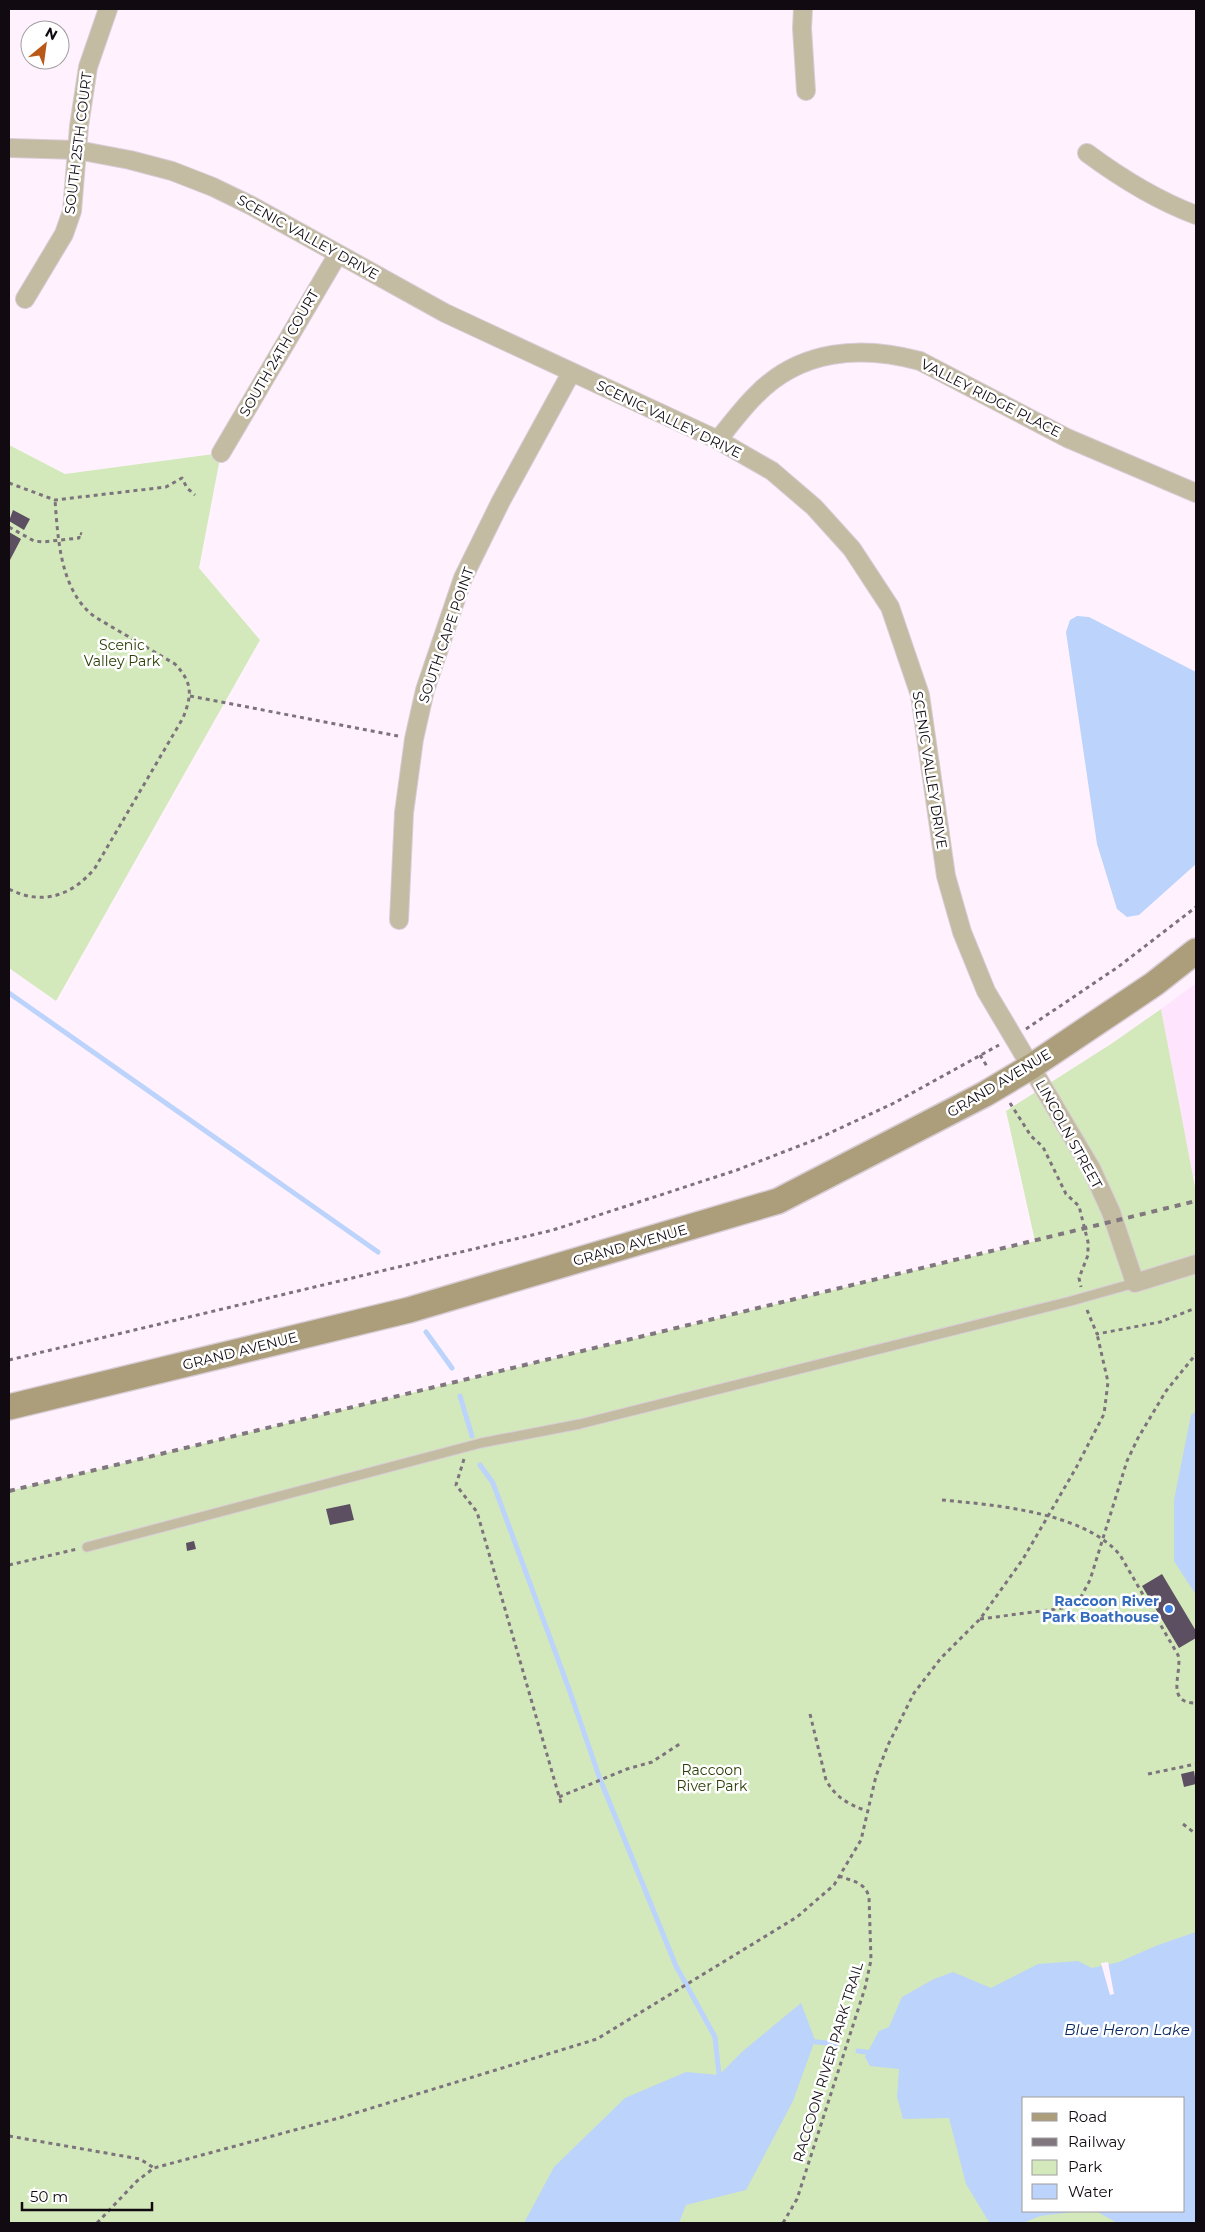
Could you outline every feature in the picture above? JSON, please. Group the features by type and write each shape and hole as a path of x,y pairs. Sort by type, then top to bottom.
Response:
{"main road":[{"name":"GRAND AVENUE","path":"9,1408 409,1310 778,1201 964,1106 1032,1066 1154,984 1196,950"}],"street":[{"name":"SOUTH 25TH COURT","path":"25,299 64,234 74,196 77,150 88,67 108,9"},
{"path":"803,9 802,28 806,91"},
{"name":"SCENIC VALLEY DRIVE","path":"9,148 77,150 130,160 172,171 213,187 445,313 718,440 772,471 814,507 852,549 890,607 920,695 946,876 962,932 986,991 1032,1066"},
{"path":"1087,154 1140,190 1169,205 1196,215"},
{"name":"SOUTH 24TH COURT","path":"221,453 338,254"},
{"name":"VALLEY RIDGE PLACE","path":"718,440 756,395 777,378 801,364 846,352 869,351 894,354 927,364 1067,438 1196,492"},
{"name":"SOUTH CAPE POINT","path":"399,920 404,813 414,739 425,690 463,578 501,501 571,372"},
{"name":"LINCOLN STREET","path":"1032,1066 1092,1168 1111,1212 1135,1283"},
{"path":"1135,1283 1196,1264"}],"lane":[{"path":"87,1547 468,1447 580,1424 1135,1283"}],"path":[{"path":"9,484 56,500 166,487 182,478 187,488 195,496"},
{"path":"9,889 19,894 36,898 52,897 72,890 85,880 95,868 183,718 190,696 186,675 175,664 85,610 73,593 58,541 56,500"},
{"path":"9,527 34,541 58,541 79,538 79,533 82,534"},
{"path":"190,696 414,739"},
{"path":"1030,1027 1118,967 1196,907"},
{"path":"9,1360 553,1230 737,1170 817,1139 894,1103 996,1046"},
{"path":"980,1056 986,1064"},
{"path":"97,2223 137,2181 154,2168 339,2118 597,2039 797,1917 834,1886 861,1840 867,1811 882,1761 914,1694 926,1675 980,1619 1023,1559 1076,1468 1104,1414 1108,1382 1097,1334 1088,1315 1079,1278 1088,1255 1088,1242 1079,1206 1066,1194 1043,1147 1031,1136 1015,1112"},
{"path":"1097,1334 1160,1322 1196,1308"},
{"path":"980,1619 1064,1608 1081,1597 1090,1580 1105,1539 1124,1470 1138,1438 1166,1391 1196,1354"},
{"path":"468,1447 456,1485 477,1512 561,1803"},
{"path":"942,1500 1027,1510 1048,1516 1105,1539 1120,1555 1178,1655 1180,1664 1176,1687 1179,1696 1184,1700 1196,1703"},
{"path":"9,1565 87,1547"},
{"path":"810,1714 826,1780 838,1797 867,1811"},
{"path":"559,1796 627,1769 652,1762 681,1743"},
{"path":"1148,1774 1196,1764"},
{"path":"1183,1824 1196,1834"},
{"name":"RACCOON RIVER PARK TRAIL","path":"783,2223 797,2199 865,1988 871,1960 869,1897 866,1889 860,1884 839,1876"},
{"path":"9,2136 140,2159 154,2168"}],"shaded area":[{"path":"1196,983 1196,1176 1193,1176 1161,1009"}],"green space":[{"name":"Scenic Valley Park","path":"9,445 65,474 221,453 199,568 260,640 56,1001 9,968"},
{"name":"Raccoon River Park","path":"1161,1009 1196,1192 1196,2223 9,2223 9,1491 1035,1241 1006,1111 1111,1044"}],"water":[{"path":"1077,616 1089,617 1196,672 1196,864 1139,915 1127,917 1117,909 1097,844 1066,632 1070,620"},
{"path":"1196,1411 1196,1595 1174,1561 1174,1500 1191,1415"},
{"name":"Blue Heron Lake","path":"1196,1932 1196,2223 1117,2223 1098,2212 1185,2212 1185,2097 1022,2097 1022,2212 1073,2212 1040,2216 1023,2223 989,2222 966,2184 949,2118 903,2119 897,2097 899,2069 870,2066 865,2057 879,2031 889,2027 902,1997 934,1979 953,1972 991,1988 1038,1964 1078,1961 1092,1968 1119,1962 1158,1945"},
{"path":"801,2003 815,2040 793,2101 746,2190 686,2205 679,2223 524,2223 554,2167 625,2098 686,2072 719,2075 743,2051"}],"pier":[{"path":"1108,1962 1114,1994 1110,1995 1101,1963"}],"building":[{"path":"13,510 30,519 24,530 9,521"},
{"path":"9,532 21,539 10,560 9,559"},
{"path":"350,1504 354,1520 330,1525 326,1509"},
{"path":"194,1541 196,1549 187,1551 186,1543"},
{"name":"Raccoon River Park Boathouse","path":"1162,1574 1196,1631 1196,1638 1179,1648 1142,1586"},
{"path":"1194,1771 1196,1784 1184,1787 1181,1774"}],"waterway":[{"path":"9,993 378,1252"},
{"path":"426,1332 452,1368"},
{"path":"460,1396 472,1436"},
{"path":"480,1465 493,1483 600,1779 676,1966 715,2037 719,2075 725,2078"},
{"path":"808,2041 836,2044"},
{"path":"858,2051 872,2053"}],"railway":[{"path":"9,1491 1196,1201"}],"place":[{"name":"Raccoon River Park Boathouse","path":"1169,1609"}]}
